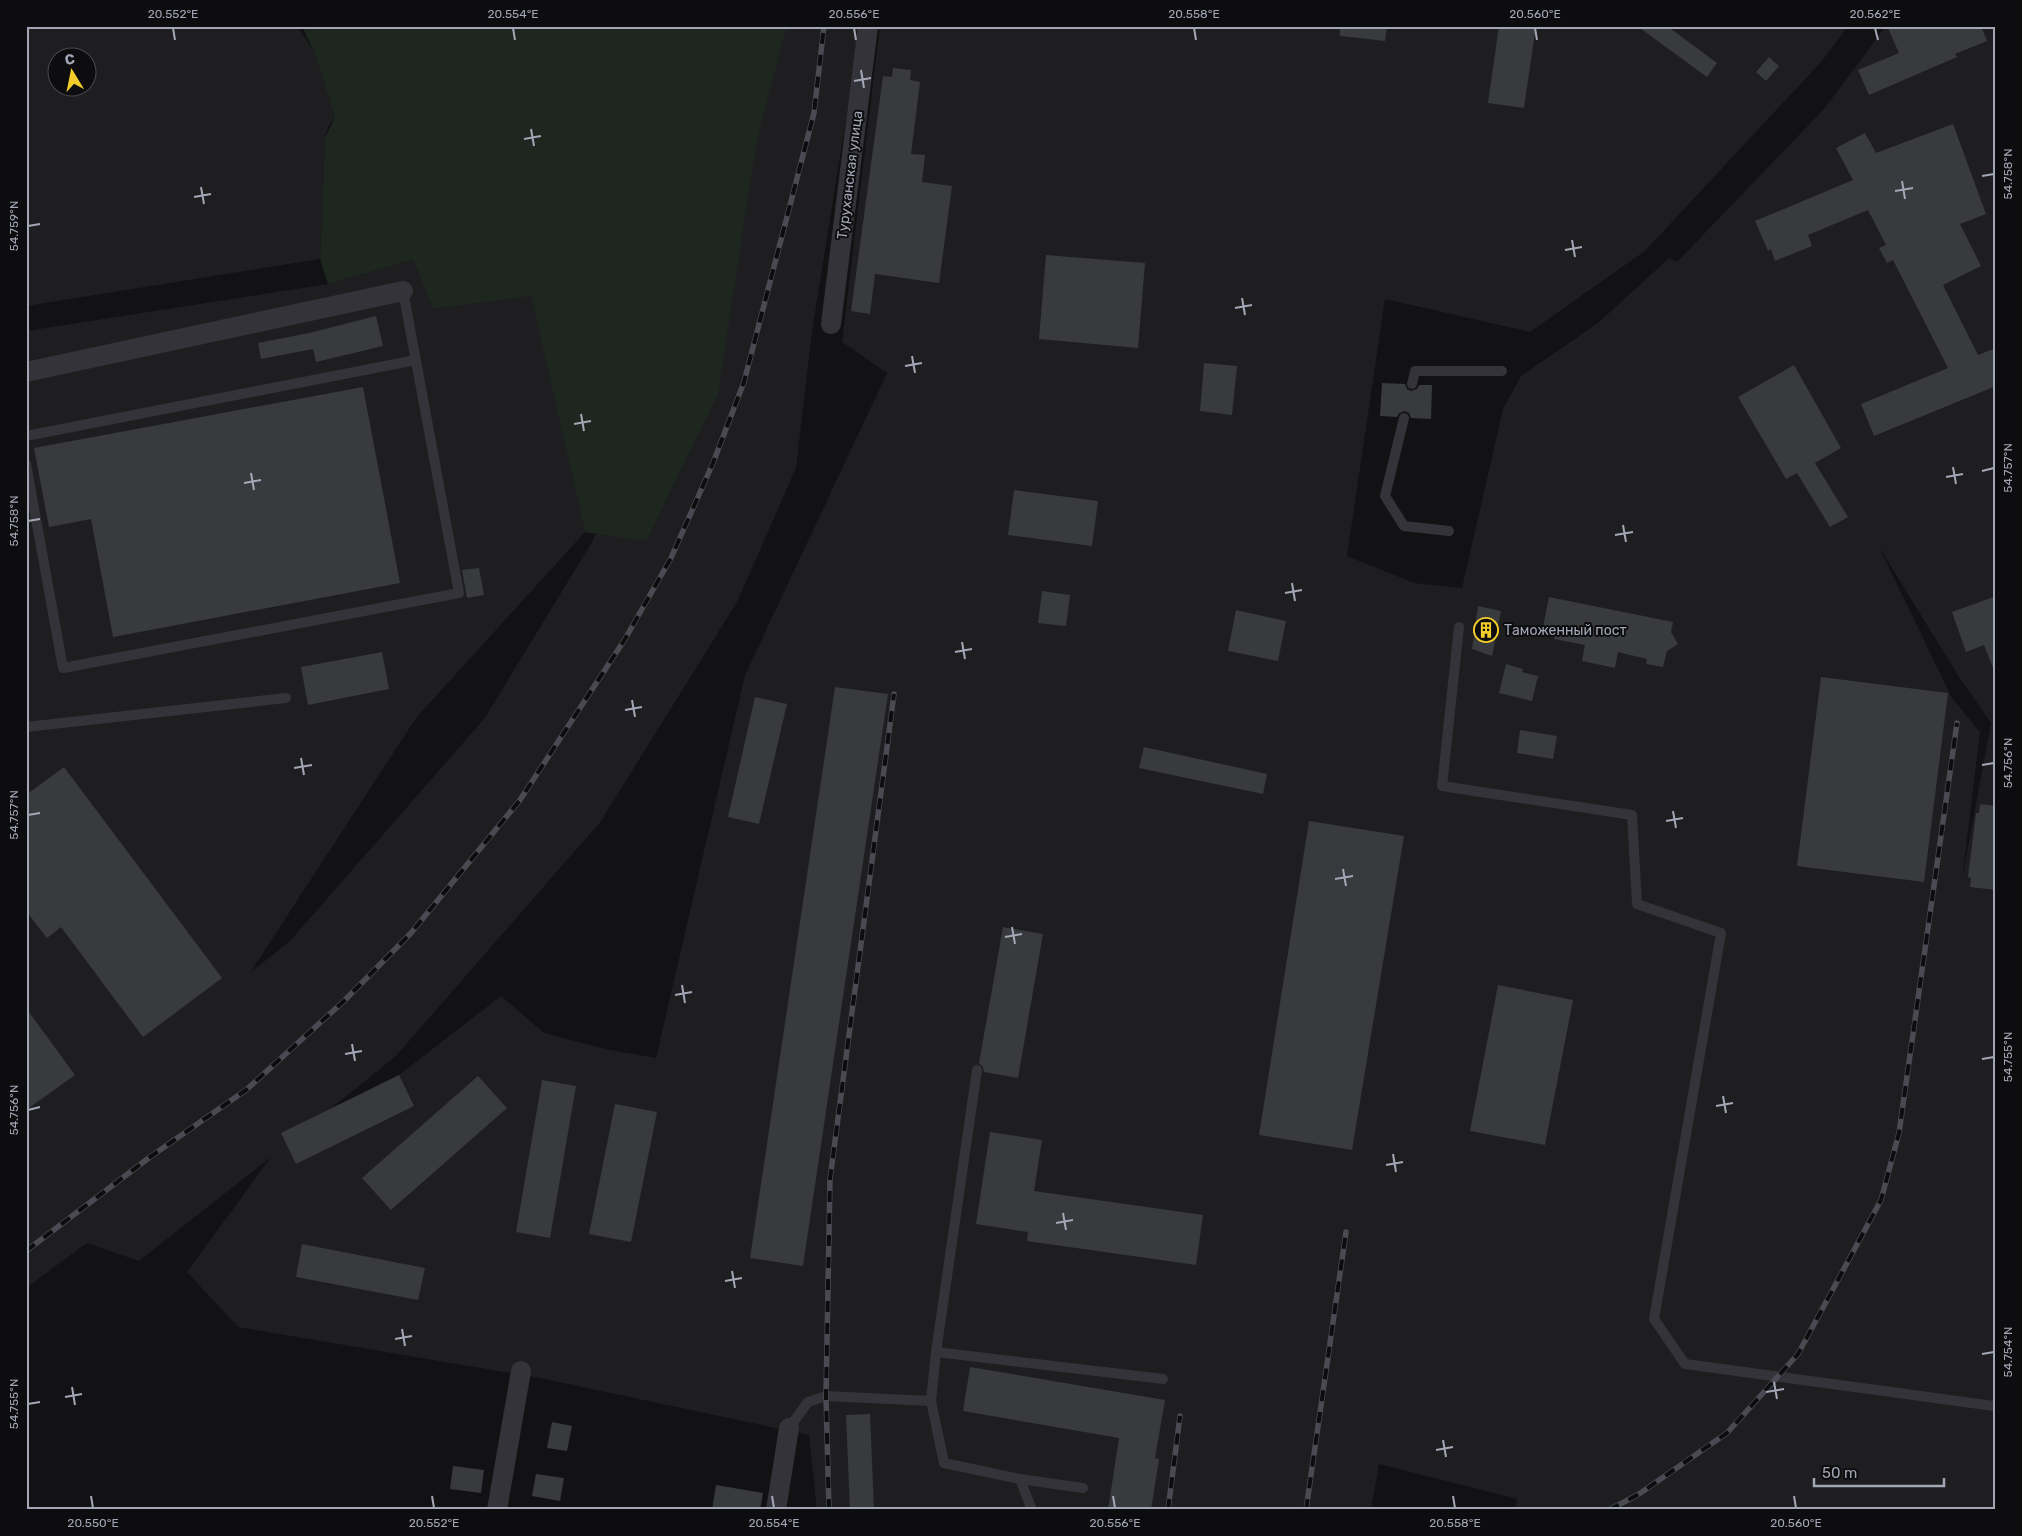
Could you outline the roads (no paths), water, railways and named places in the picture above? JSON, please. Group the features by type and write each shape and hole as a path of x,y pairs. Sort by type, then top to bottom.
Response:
{"street":[{"name":"Туруханская улица","path":"831,324 868,26"},
{"path":"26,372 403,292"},
{"path":"497,1510 521,1371"},
{"path":"776,1510 789,1428"}],"lane":[{"path":"26,464 63,668 459,593 403,292"},
{"path":"26,436 416,360"},
{"path":"1412,384 1415,371 1502,371"},
{"path":"1404,418 1385,496 1404,526 1449,531"},
{"path":"1459,627 1442,786 1632,815 1637,904 1721,934 1654,1319 1685,1364 1994,1406"},
{"path":"26,727 286,698"},
{"path":"978,1070 936,1352 931,1401 944,1463 1020,1479 1083,1488"},
{"path":"936,1352 1163,1379"},
{"path":"789,1428 808,1402 826,1396 931,1401"},
{"path":"1020,1479 1032,1510"}],"railway":[{"path":"26,1251 150,1157 246,1090 344,1001 411,933 520,800 625,639 671,558 713,463 744,382 814,113 824,26"},
{"path":"829,1510 826,1396 830,1179 894,694"},
{"path":"1609,1510 1639,1494 1727,1433 1798,1354 1881,1200 1899,1133 1957,723"},
{"path":"1306,1510 1346,1232"},
{"path":"1168,1510 1180,1416"}],"place":[{"name":"Таможенный пост","path":"1486,630"}]}
